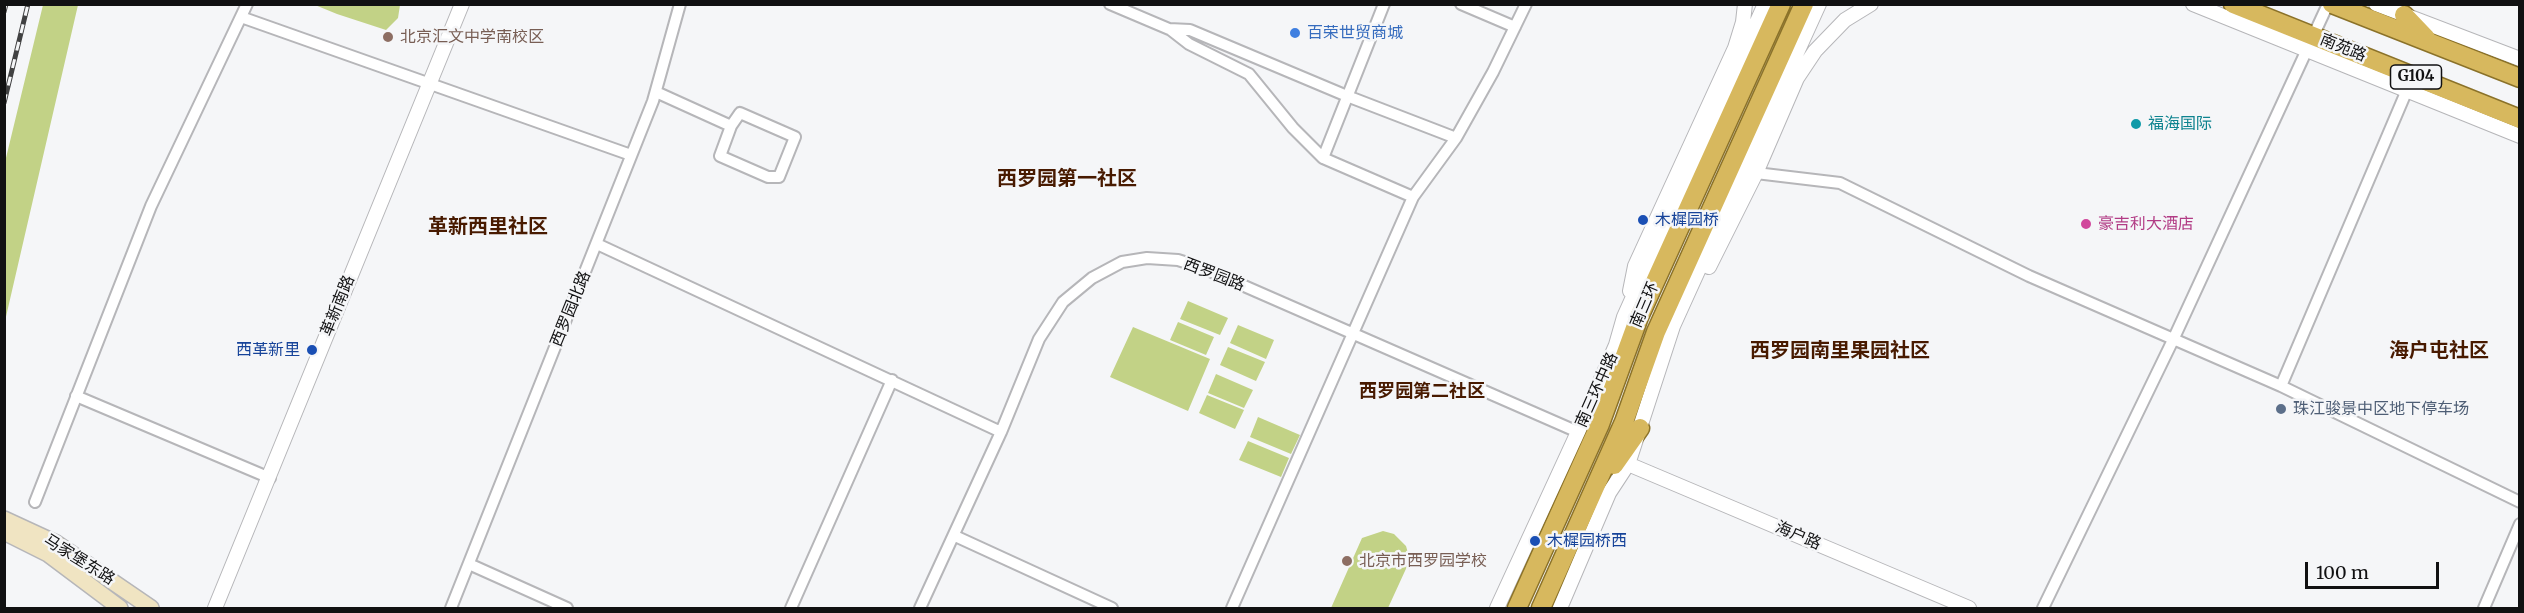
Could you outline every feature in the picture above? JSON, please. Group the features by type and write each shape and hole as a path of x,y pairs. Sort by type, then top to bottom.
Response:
{"highway":[{"name":"南三环","path":"1517,609 1600,424 1631,317 1781,4"},
{"name":"南三环","path":"1541,609 1624,422 1656,332 1804,4"},
{"name":"南苑路","path":"2233,4 2309,43 2520,119"},
{"name":"G104","path":"2330,4 2515,75"},
{"path":"2404,15 2432,44"},
{"path":"1671,301 1673,326"},
{"path":"1616,345 1631,317"},
{"path":"1594,493 1640,428"}],"main road":[{"name":"马家堡东路","path":"4,519 56,543 151,609"},
{"name":"马家堡东路","path":"4,532 48,554 120,609"}],"street":[{"path":"35,502 151,206 247,4"},
{"name":"革新南路","path":"215,609 462,4"},
{"name":"西罗园北路","path":"452,609 656,92 680,4"},
{"path":"1110,4 1169,29 1189,44 1249,74 1293,128 1323,158 1413,197"},
{"path":"1323,158 1384,4"},
{"path":"1461,4 1515,27"},
{"path":"1232,609 1413,197 1456,138 1526,4"},
{"path":"1631,317 1635,266 1735,48 1743,22 1745,4"},
{"path":"1631,317 1765,4"},
{"path":"1658,374 1673,326 1819,4"},
{"path":"1560,609 1609,492 1628,464 1647,400 1676,333 1756,173 1797,78 1815,51 1845,20 1871,4"},
{"path":"2193,4 2309,43 2408,90 2520,136"},
{"path":"2043,609 2173,340 2309,43 2330,4"},
{"path":"2376,4 2520,59"},
{"path":"241,17 631,154"},
{"path":"1169,29 1190,30 1347,96 1456,138"},
{"path":"2281,386 2408,90"},
{"path":"656,92 731,126"},
{"path":"741,113 795,137 779,177 768,177 720,156 731,126 741,113"},
{"path":"1756,173 1840,183 2030,276 2281,386 2520,501"},
{"path":"597,244 1001,432"},
{"name":"西罗园路","path":"920,609 1001,432 1039,339 1063,302 1092,278 1122,262 1147,258 1178,260 1203,268 1578,432"},
{"name":"南三环中路","path":"1497,609 1616,345"},
{"path":"791,609 892,380"},
{"path":"76,396 270,477"},
{"name":"海户路","path":"1628,464 1969,609"},
{"path":"2484,609 2520,524"},
{"path":"955,536 1112,609"},
{"path":"469,564 567,609"}],"green space":[{"path":"43,5 78,5 5,321 5,162"},
{"path":"315,5 400,5 398,18 386,30"},
{"path":"1188,301 1228,318 1220,335 1180,319"},
{"path":"1178,322 1214,337 1206,355 1170,340"},
{"path":"1238,325 1274,340 1266,359 1230,343"},
{"path":"1133,327 1210,359 1188,411 1110,377"},
{"path":"1228,347 1265,362 1256,381 1220,365"},
{"path":"1216,374 1253,390 1244,408 1208,393"},
{"path":"1207,395 1244,410 1235,429 1199,413"},
{"path":"1258,417 1300,435 1291,454 1250,437"},
{"path":"1248,441 1289,458 1281,477 1239,460"},
{"path":"1383,531 1394,534 1406,546 1410,560 1388,608 1331,608 1362,538"}],"railway":[{"path":"4,12 6,4"},
{"path":"4,103 28,4"}],"place":[{"name":"百荣世贸商城","path":"1295,33"},
{"name":"北京汇文中学南校区","path":"388,37"},
{"name":"福海国际","path":"2136,124"},
{"name":"木樨园桥","path":"1643,220"},
{"name":"豪吉利大酒店","path":"2086,224"},
{"name":"西革新里","path":"312,350"},
{"name":"珠江骏景中区地下停车场","path":"2281,409"},
{"name":"木樨园桥西","path":"1535,541"},
{"name":"北京市西罗园学校","path":"1347,561"}],"district":[{"name":"西罗园第一社区","path":"1067,179"},
{"name":"革新西里社区","path":"488,227"},
{"name":"西罗园南里果园社区","path":"1840,351"},
{"name":"海户屯社区","path":"2439,351"},
{"name":"西罗园第二社区","path":"1422,392"}]}
